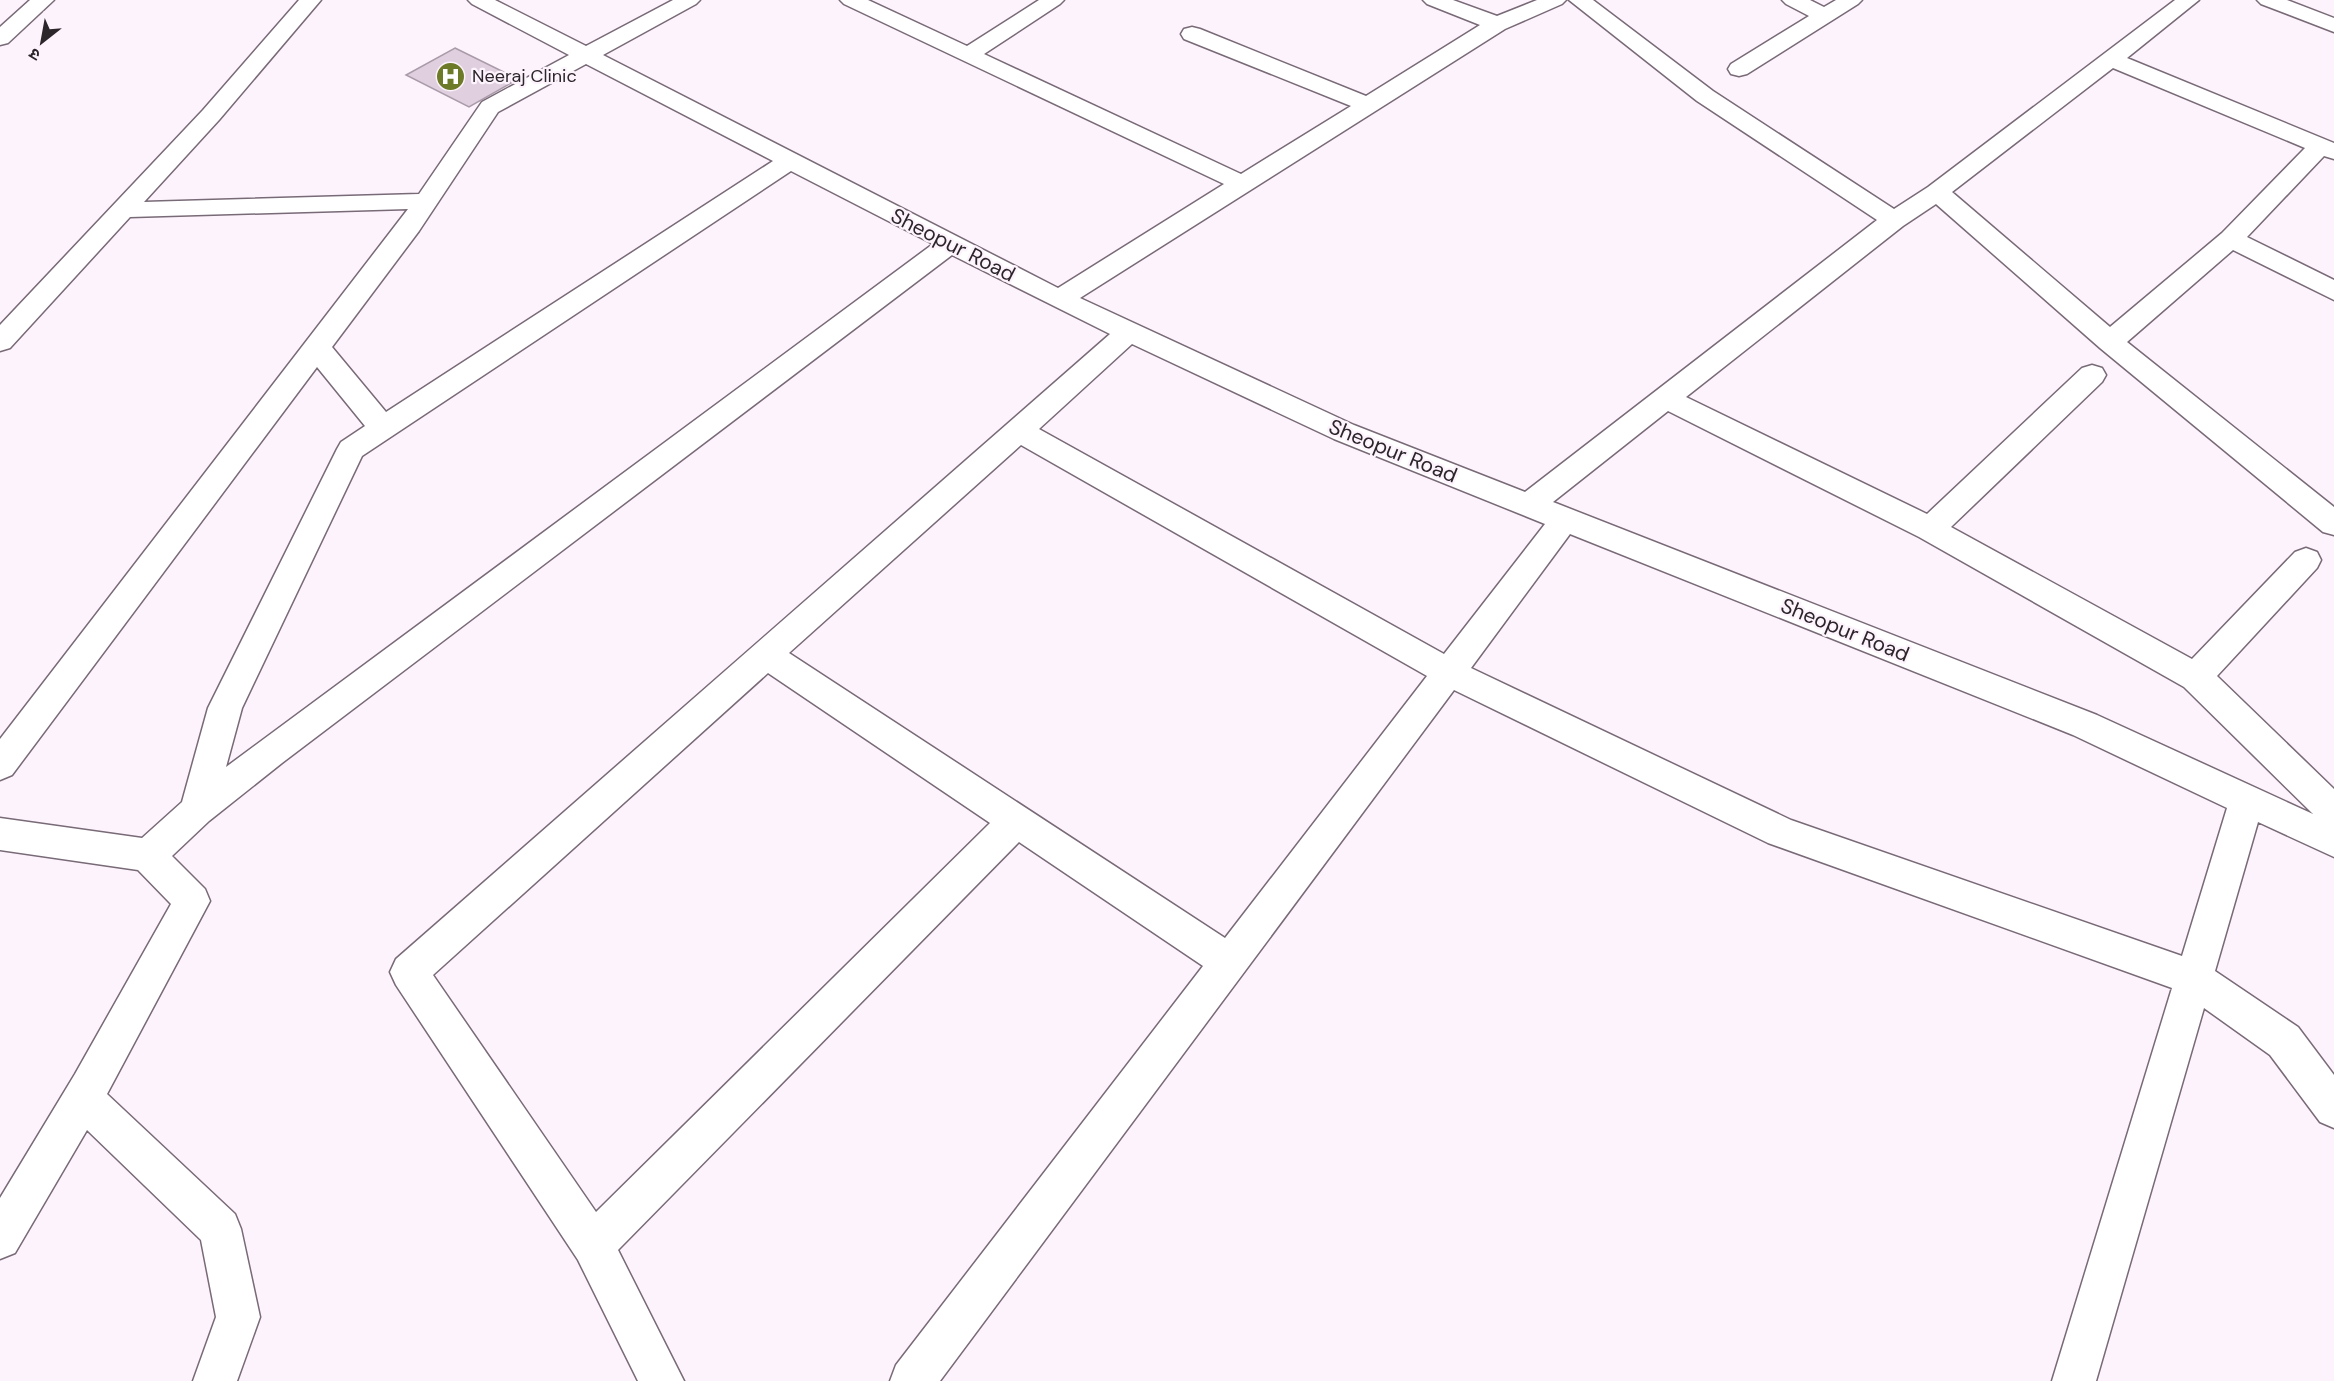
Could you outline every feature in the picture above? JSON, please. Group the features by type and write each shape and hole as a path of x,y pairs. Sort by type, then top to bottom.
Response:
{"street":[{"path":"0,38 44,0"},
{"path":"0,342 212,115 310,0"},
{"name":"Sheopur Road","path":"479,0 1059,299 1344,432 2085,725 2334,841"},
{"path":"0,765 427,201 490,107 688,0"},
{"path":"851,0 1243,184"},
{"path":"968,55 1053,0"},
{"path":"1434,0 1497,24"},
{"path":"1059,299 1497,24 1555,0"},
{"path":"1580,0 1705,96 1894,220"},
{"path":"1793,0 1825,16"},
{"path":"1739,69 1851,0"},
{"path":"1529,505 1894,220 1937,192 2188,0"},
{"path":"2268,0 2334,26"},
{"path":"1192,34 1369,105"},
{"path":"2110,59 2327,149 2231,239 2110,342"},
{"path":"197,810 225,708 351,449 790,161"},
{"path":"1937,192 2110,342 2334,524"},
{"path":"122,210 427,201"},
{"path":"2231,239 2334,291"},
{"path":"148,855 197,810 270,753 951,243"},
{"path":"0,310 28,312"},
{"path":"663,1381 593,1245 408,972 1129,332"},
{"path":"317,348 383,428"},
{"path":"1930,529 2092,375"},
{"path":"1667,399 1930,529 2196,677 2334,812"},
{"path":"1018,430 1448,672 1781,832 2194,978 2284,1041 2334,1108"},
{"path":"912,1381 1565,519"},
{"path":"2196,677 2306,560"},
{"path":"766,654 1229,962"},
{"path":"2074,1381 2247,800"},
{"path":"593,1245 1016,821"},
{"path":"0,834 148,855 192,902 0,1238"},
{"path":"82,1098 220,1229 238,1317 215,1381"}],"building":[{"path":"455,48 518,79 469,107 406,75"}],"place":[{"name":"Neeraj Clinic","path":"451,76"}]}
